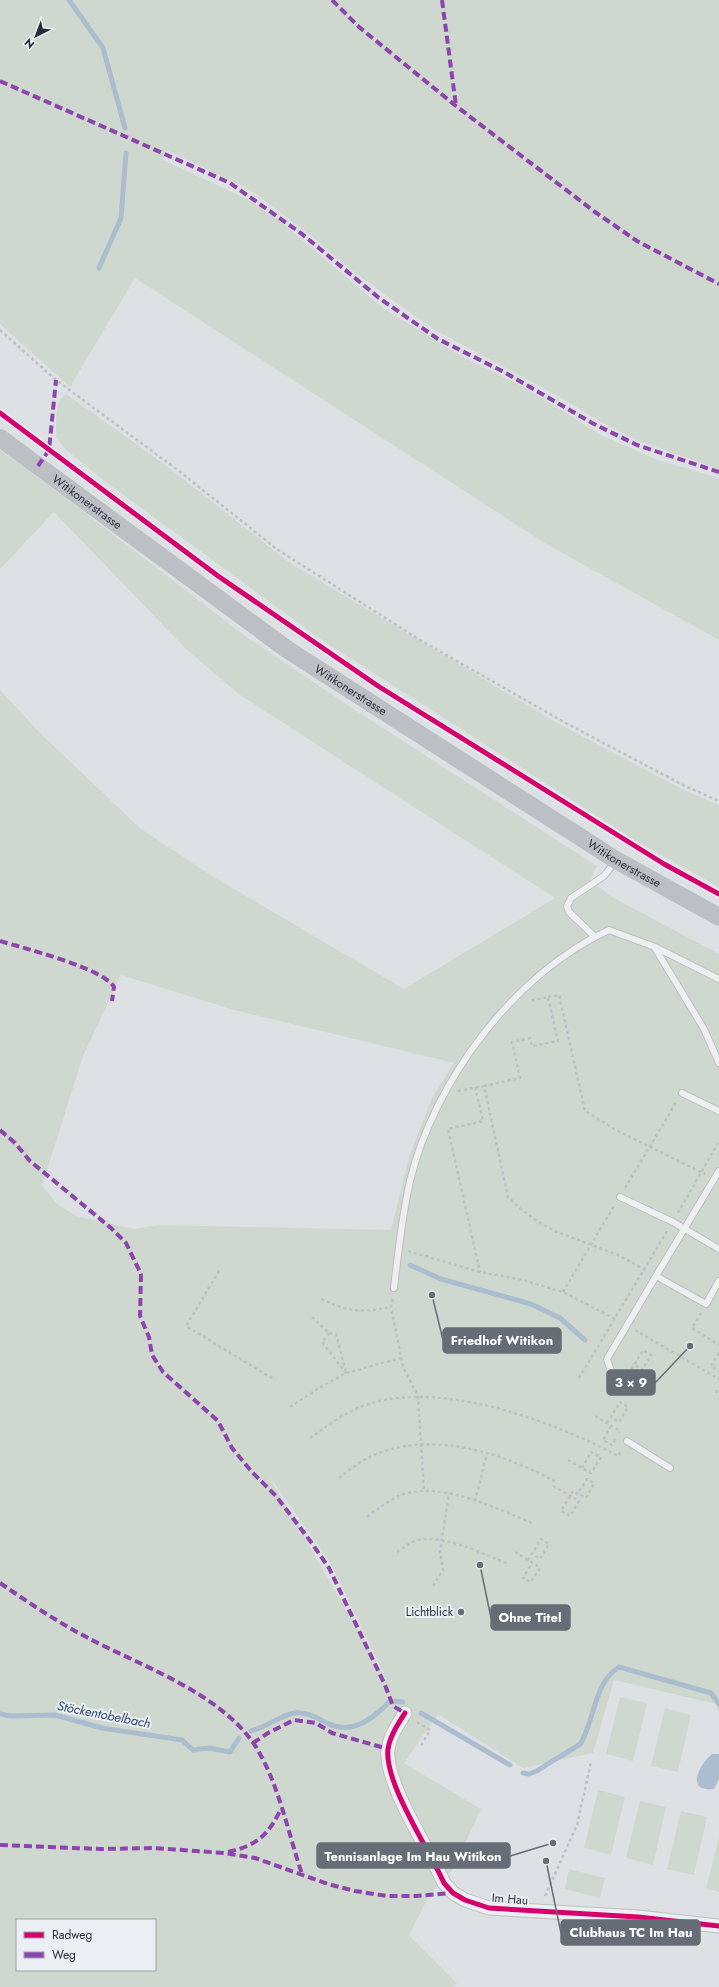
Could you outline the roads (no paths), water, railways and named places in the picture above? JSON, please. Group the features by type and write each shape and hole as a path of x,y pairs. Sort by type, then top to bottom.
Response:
{"main road":[{"name":"Witikonerstrasse","path":"0,438 288,650 616,860 719,917"}],"street":[{"name":"Im Hau","path":"405,1713 394,1731 388,1749 389,1771 395,1788 444,1883 453,1893 465,1900 489,1908 638,1917 719,1926"}],"lane":[{"path":"594,936 568,912 567,906 571,898 604,876 616,860"},
{"path":"394,1288 401,1227 411,1179 433,1116 465,1059 507,1006 550,967 594,936 609,930 654,947 719,979"},
{"path":"654,947 704,1029 719,1063"},
{"path":"682,1093 719,1111"},
{"path":"611,1371 607,1359 719,1171"},
{"path":"620,1197 673,1222 719,1249"},
{"path":"656,1276 706,1304 719,1282"},
{"path":"627,1441 670,1468"}],"water":[{"path":"712,1754 719,1754 719,1779 714,1789 705,1789 700,1787 697,1782 697,1777 703,1764"}],"waterway":[{"path":"69,0 103,48 125,128"},
{"path":"99,268 121,218 126,153"},
{"path":"410,1265 441,1279 531,1304 560,1318 585,1340"},
{"name":"Stöckentobelbach","path":"523,1773 529,1774 537,1771 581,1743 604,1682 619,1667 711,1693 719,1704"},
{"name":"Stöckentobelbach","path":"393,1701 403,1702"},
{"name":"Stöckentobelbach","path":"251,1731 294,1713 303,1713 338,1727 354,1726 377,1714 389,1702"},
{"name":"Stöckentobelbach","path":"421,1713 510,1765"},
{"name":"Stöckentobelbach","path":"0,1714 10,1716 55,1715 102,1728 182,1740 193,1750 209,1748 230,1752 239,1738"}],"place":[{"name":"Friedhof Witikon","path":"432,1295"},
{"name":"3 × 9","path":"690,1346"},
{"name":"Ohne Titel","path":"480,1565"},
{"name":"Lichtblick","path":"461,1612"},
{"name":"Tennisanlage Im Hau Witikon","path":"553,1843"},
{"name":"Clubhaus TC Im Hau","path":"546,1861"}]}
